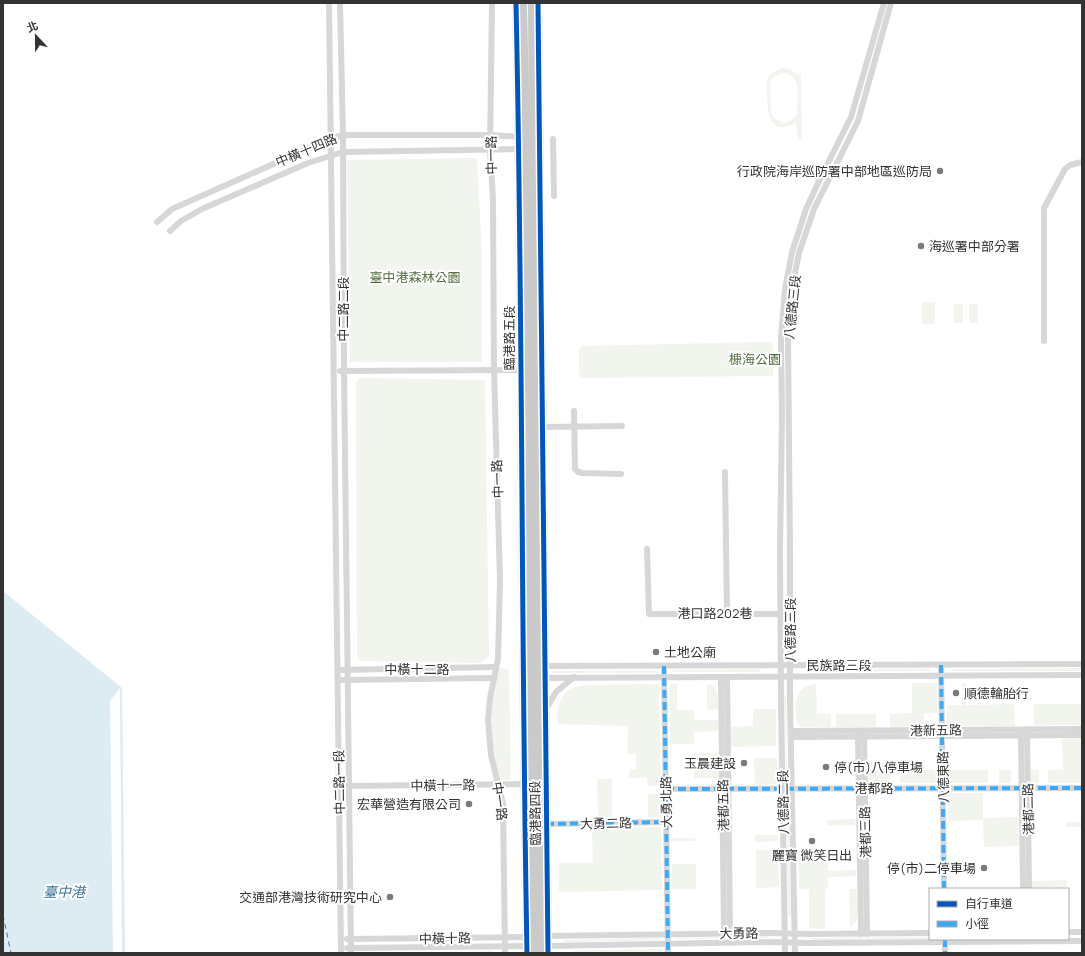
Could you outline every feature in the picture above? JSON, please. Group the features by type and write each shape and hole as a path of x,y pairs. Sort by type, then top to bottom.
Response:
{"main road":[{"name":"臨港路五段","path":"516,3 530,137"},
{"name":"臨港路五段","path":"523,3 530,137 534,672"},
{"name":"臨港路五段","path":"532,3 530,168 534,672"},
{"name":"臨港路五段","path":"530,137 538,3"},
{"name":"臨港路五段","path":"531,370 542,427 534,672"},
{"name":"臨港路四段","path":"534,672 545,710 536,784 546,824 537,937"},
{"name":"臨港路四段","path":"534,672 537,949"},
{"name":"臨港路四段","path":"534,672 537,949"}],"street":[{"name":"中二路二段","path":"329,3 332,138 337,611"},
{"name":"中二路二段","path":"340,3 343,135 344,371 348,615"},
{"name":"中一路","path":"492,3 490,150 494,243 494,370 500,580 498,659 490,698 488,720 491,756 503,804 505,953"},
{"name":"八德路三段","path":"781,665 781,338 785,289 792,252 799,228 821,177 851,117 884,3"},
{"name":"八德路三段","path":"790,676 788,338 790,298 803,238 814,209 858,121 891,3"},
{"path":"851,117 858,121"},
{"name":"中橫十四路","path":"157,222 172,209 332,138 343,135 491,135 530,137"},
{"path":"553,139 556,168 554,196"},
{"name":"中橫十四路","path":"170,231 181,221 202,209 332,154 343,152 530,149"},
{"path":"1044,341 1044,208 1065,169 1070,164 1082,162"},
{"path":"530,168 556,168"},
{"path":"781,338 788,338"},
{"path":"334,371 531,370"},
{"path":"574,411 574,467 576,470 582,473 621,474"},
{"path":"542,427 622,426"},
{"path":"724,472 727,614"},
{"name":"港口路202巷","path":"647,549 648,614 781,614"},
{"name":"中二路一段","path":"337,611 341,950"},
{"name":"中二路一段","path":"348,615 351,950"},
{"name":"民族路三段","path":"534,672 664,666 1082,664"},
{"name":"八德路二段","path":"781,665 785,953"},
{"name":"八德東路","path":"942,665 944,888"},
{"name":"大勇北路","path":"664,666 668,953"},
{"name":"中橫十二路","path":"338,670 496,667"},
{"name":"民族路三段","path":"534,672 574,677 1082,675"},
{"name":"八德路二段","path":"790,676 795,953"},
{"path":"545,710 556,692 574,677"},
{"name":"港都五路","path":"724,677 727,933"},
{"name":"中橫十二路","path":"338,680 494,678"},
{"name":"港新五路","path":"791,734 1024,732 1082,729"},
{"name":"港新五路","path":"1024,732 1082,735"},
{"name":"港都二路","path":"1023,888 1024,732"},
{"name":"港都三路","path":"861,734 864,934"},
{"name":"中橫十一路","path":"339,786 536,784"},
{"name":"港都二路","path":"1024,788 1029,888"},
{"name":"港都路","path":"666,789 1082,788"},
{"name":"大勇二路","path":"546,824 666,822"},
{"path":"1069,932 1082,932"},
{"name":"大勇路","path":"537,949 727,933 785,938 864,934 929,933"},
{"name":"中橫十路","path":"341,939 537,937"},
{"name":"大勇路","path":"537,937 1082,941"},
{"path":"945,941 945,953"},
{"name":"中橫十路","path":"341,950 505,946 537,949"}],"green space":[{"path":"782,68 790,69 797,74 801,74 802,140 798,139 796,123 780,127 775,125 769,116 766,86 767,81 770,75","holes":["784,73 794,78 798,89 797,114 792,120 784,123 775,119 771,114 770,83 773,77"]},
{"name":"臺中港森林公園","path":"477,158 482,254 482,362 350,362 347,160"},
{"path":"922,302 935,302 935,324 922,324"},
{"path":"954,304 963,304 963,323 954,323"},
{"path":"969,304 978,304 978,323 969,323"},
{"name":"槺海公園","path":"768,342 773,346 773,376 582,378 579,374 579,349 583,346"},
{"path":"359,378 485,380 489,656 481,663 361,661 357,656 356,383"},
{"path":"500,668 509,669 511,780 500,780 493,746 491,724 493,701"},
{"path":"1082,668 1082,671 951,670 953,669"},
{"path":"760,669 760,672 672,671 674,670"},
{"path":"809,669 930,669 931,670 809,672"},
{"path":"655,670 655,673 552,673 552,671"},
{"path":"912,683 937,683 937,713 924,713 924,726 890,727 890,714 912,713"},
{"path":"962,683 966,683 966,705 1014,704 1015,726 947,726 947,705 962,705"},
{"path":"659,684 661,786 647,786 647,778 629,778 630,769 636,769 636,754 627,754 628,726 557,724 558,709 562,697 571,689 578,686"},
{"path":"669,684 677,684 677,710 694,710 694,720 718,720 718,731 694,732 694,744 670,744"},
{"path":"707,684 714,687 716,690 718,697 718,709 707,710"},
{"path":"816,684 817,714 831,714 831,727 803,727 796,721 796,701 802,689"},
{"path":"784,695 786,695 787,780 786,779"},
{"path":"1034,704 1082,704 1082,725 1034,725"},
{"path":"753,709 776,709 776,746 731,747 731,727 753,726"},
{"path":"836,714 876,714 876,727 836,727"},
{"path":"1082,738 1082,783 1048,783 1048,770 1063,770 1062,739"},
{"path":"694,753 718,753 719,778 694,778"},
{"path":"754,758 777,758 777,784 755,784"},
{"path":"868,770 890,770 890,783 868,783"},
{"path":"901,770 938,770 938,783 900,783"},
{"path":"948,770 988,770 988,783 948,783"},
{"path":"999,770 1011,770 1011,783 999,783"},
{"path":"1031,770 1039,770 1039,783 1031,783"},
{"path":"597,779 612,779 612,818 598,818"},
{"path":"948,793 983,793 983,818 1018,817 1019,846 984,847 983,820 948,821"},
{"path":"648,794 661,794 661,817 648,818"},
{"path":"788,796 791,916 788,916 786,797"},
{"path":"855,819 856,825 827,825 827,820"},
{"path":"1066,822 1082,822 1082,827 1066,827"},
{"path":"661,827 662,890 559,892 559,863 593,863 592,828"},
{"path":"755,835 778,835 778,841 755,842"},
{"path":"671,838 695,838 695,841 671,841"},
{"path":"756,850 778,850 779,887 756,888"},
{"path":"798,854 827,854 828,871 856,870 856,876 828,877 828,889 825,889 825,929 809,928 809,889 799,889"},
{"path":"672,864 696,864 696,889 672,889"},
{"path":"1067,880 1067,887 1032,887 1032,881"},
{"path":"849,889 856,889 857,905 856,921 850,928"},
{"path":"769,936 769,938 676,939 677,938"},
{"path":"929,937 929,939 811,940 811,938"},
{"path":"659,938 659,940 564,942 564,940"},
{"path":"663,949 663,953 573,953 573,951 579,950"},
{"path":"492,951 494,953 397,953"}],"water":[{"name":"臺中港","path":"3,591 122,688 125,953 3,953"}],"pier":[{"path":"120,688 122,953 113,953 110,701"}],"ferry route":[{"path":"3,915 11,953"}],"marked path":[{"path":"941,665 944,888"},
{"path":"664,666 668,953"},
{"path":"666,789 1082,788"},
{"path":"546,824 666,822"},
{"path":"945,940 945,953"}],"cycle path":[{"path":"516,3 520,241 527,953"},
{"path":"538,3 548,953"}],"place":[{"name":"行政院海岸巡防署中部地區巡防局","path":"940,171"},
{"name":"海巡署中部分署","path":"921,246"},
{"name":"土地公廟","path":"656,652"},
{"name":"順德輪胎行","path":"956,693"},
{"name":"玉晨建設","path":"744,763"},
{"name":"停(市)八停車場","path":"826,767"},
{"name":"宏華營造有限公司","path":"469,804"},
{"name":"麗寶 微笑日出","path":"812,841"},
{"name":"停(市)二停車場","path":"984,868"},
{"name":"交通部港灣技術研究中心","path":"390,897"}]}
